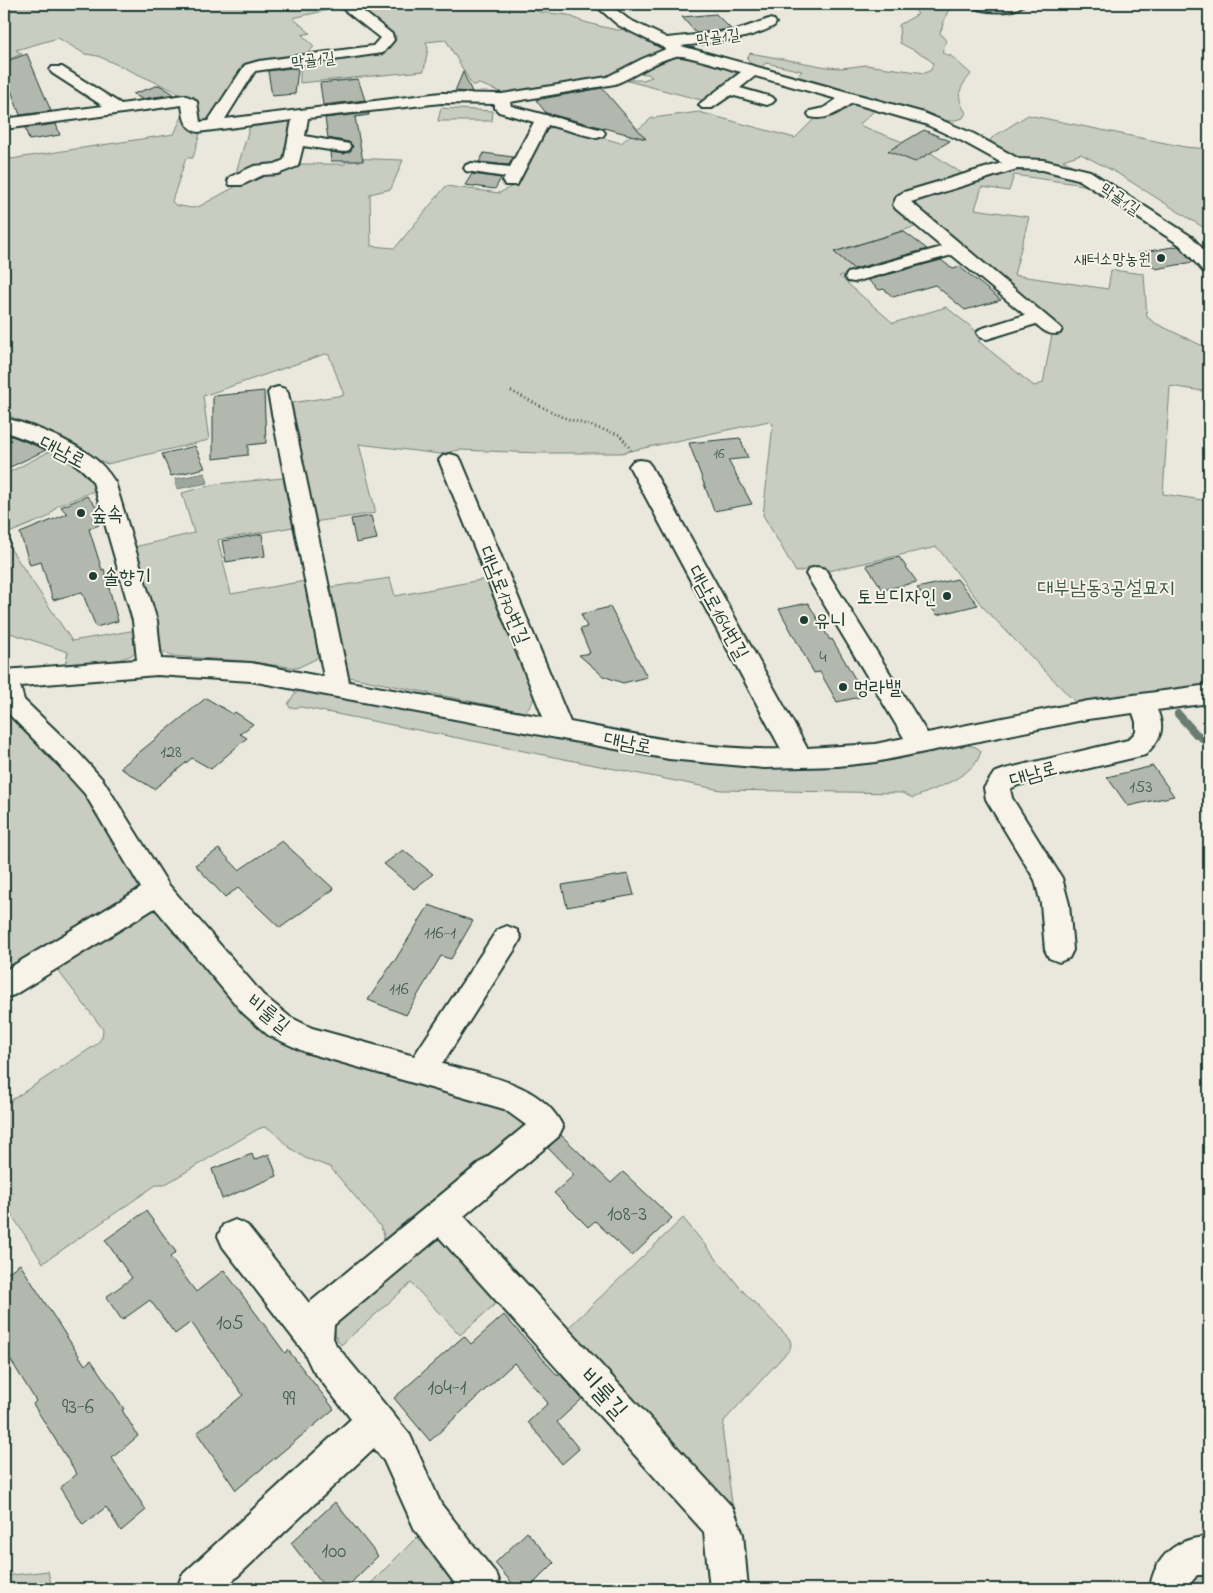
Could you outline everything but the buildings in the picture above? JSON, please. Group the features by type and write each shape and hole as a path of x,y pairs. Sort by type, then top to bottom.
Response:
{"street":[{"name":"막골1길","path":"600,4 623,22 672,47 910,114 948,127 1016,164"},
{"path":"978,4 1005,8 1017,4"},
{"name":"막골1길","path":"213,125 250,68 378,50 387,40 387,37 348,6"},
{"name":"막골1길","path":"4,124 186,100 189,102 194,125 198,127 441,98 502,99 610,81 625,76 672,47 746,32 768,23"},
{"path":"57,70 118,108"},
{"path":"707,105 752,71"},
{"path":"728,89 767,100"},
{"path":"816,114 829,112 850,97"},
{"path":"502,99 502,108 597,133"},
{"path":"236,181 260,170 278,169 292,163 301,114"},
{"path":"472,168 513,177 543,120 540,118"},
{"path":"296,140 343,147"},
{"name":"막골1길","path":"986,333 1046,323 902,205 904,200 910,196 1016,164 1043,165 1084,175 1186,242 1209,267"},
{"path":"854,277 955,249"},
{"path":"278,393 338,687"},
{"name":"대남로","path":"4,424 78,457 92,465 99,472 104,482 145,621 148,640 148,667"},
{"name":"대남로170번길","path":"450,460 560,730"},
{"name":"대남로164번길","path":"640,466 799,758"},
{"name":"대남로","path":"5,680 148,667 251,672 669,750 755,758 799,758 875,753 922,745 1042,718 1209,694"},
{"name":"비룰길","path":"5,680 12,704 66,756 94,787 158,892 254,1004 279,1026 305,1040 514,1098 532,1111 547,1127 322,1313 315,1325 316,1340"},
{"name":"대남로","path":"1059,950 1052,890 1048,878 999,799 997,788 1003,780 1008,778 1136,748 1146,740 1150,731 1150,722 1142,703"},
{"path":"4,986 158,892"},
{"path":"420,1072 507,938"},
{"name":"비룰길","path":"441,1215 720,1522 724,1534 729,1589"},
{"path":"234,1236 316,1340 324,1357 398,1448 428,1517 483,1589"},
{"path":"196,1589 376,1421"},
{"path":"1169,1589 1179,1565 1192,1557 1209,1556"}],"lane":[{"path":"817,574 922,745"}],"path":[{"path":"510,391 562,417 620,435 626,441 640,466"}],"green space":[{"path":"4,4 354,4 293,18 310,33 302,35 314,46 302,55 293,58 246,63 233,79 208,123 198,119 194,96 179,97 177,92 98,56 85,54 58,38 16,50 22,54 4,61"},
{"path":"354,4 517,4 540,12 568,15 581,21 617,30 631,29 668,50 609,77 506,94 480,84 472,85 446,40 426,42 428,48 424,71 300,83 300,63 384,53 396,39 396,36"},
{"path":"910,4 950,5 940,33 946,41 942,53 951,56 971,74 960,92 960,101 966,113 963,118 952,121 941,120 801,80 796,77 802,71 766,63 759,69 751,64 747,58 750,53 827,67 842,68 866,65 925,73 931,70 933,63 925,56 900,43 899,25 918,14"},
{"path":"684,57 733,70 737,75 705,101 624,80 643,80 652,77 648,74 637,73 659,61"},
{"name":"대부남동3공설묘지","path":"849,100 880,111 874,111 859,125 931,153 966,176 895,198 895,208 917,226 834,252 857,271 839,276 893,323 946,307 985,338 978,341 1034,386 1043,383 1052,334 1062,330 910,205 917,198 1027,168 1037,168 1064,173 1098,187 1014,175 1009,191 982,187 975,209 1029,217 1014,275 1108,289 1111,270 1144,274 1147,317 1155,323 1209,349 1209,392 1170,386 1163,494 1209,501 1209,685 1076,703 983,607 937,547 828,571 825,566 796,572 763,515 773,424 769,421 621,453 539,453 459,450 440,454 359,444 376,513 313,522 291,403 344,395 329,355 325,354 203,396 209,440 107,464 4,413 4,160 174,134 186,108 188,128 201,130 193,158 186,158 172,201 175,205 192,208 200,206 262,172 280,172 299,164 345,164 346,158 403,160 391,189 370,194 371,246 395,248 446,186 499,193 517,184 545,129 559,126 621,143 652,118 699,112 795,138 817,116"},
{"path":"441,108 493,111 492,121 438,121"},
{"path":"1028,115 1185,147 1209,149 1209,231 1117,173 1081,154 1063,160 1089,175 1013,159 991,143 990,140 993,137"},
{"path":"288,119 293,123 285,162 235,176 251,122"},
{"path":"52,450 75,460 99,489 57,506 48,517 4,535 4,475"},
{"path":"283,478 293,527 218,540 231,594 305,581 320,652 316,659 297,668 243,661 171,656 160,650 134,547 194,533 182,493 216,484"},
{"path":"4,539 72,641 136,630 138,645 136,651 122,659 112,661 65,665 68,652 4,631"},
{"path":"390,578 395,596 486,579 534,693 533,701 529,708 524,712 344,676 331,587"},
{"path":"301,691 668,759 720,764 825,768 877,763 967,745 976,747 981,751 978,760 963,774 942,786 913,798 902,793 721,790 301,707 290,708 288,704 295,693"},
{"path":"4,702 7,709 86,789 138,881 138,891 118,909 4,977"},
{"path":"154,907 162,910 245,1008 504,1103 524,1120 521,1130 383,1244 384,1235 380,1226 330,1167 305,1158 290,1148 270,1129 264,1127 164,1185 156,1185 43,1263 4,1203 4,1105 97,1044 102,1037 103,1029 59,972 57,966"},
{"path":"683,1218 742,1290 789,1338 791,1343 790,1349 724,1421 723,1435 733,1511 627,1391 567,1329"},
{"path":"436,1235 447,1238 499,1301 460,1335 411,1283 341,1345 335,1333 337,1320"},
{"path":"418,1536 460,1589 365,1589"},
{"path":"1209,1568 1209,1589 1186,1589 1194,1575 1201,1570"},
{"path":"48,1571 52,1589 4,1589 4,1576"}],"shaded area":[{"path":"205,473 208,483 177,489 175,479"}],"waterway":[{"path":"1178,714 1196,734 1209,742"}],"place":[{"name":"새터소망농원","path":"1161,258"},
{"name":"숲속","path":"81,513"},
{"name":"솔향기","path":"93,576"},
{"name":"토브디자인","path":"947,596"},
{"name":"유니","path":"804,620"},
{"name":"멍라밸","path":"843,687"}]}
